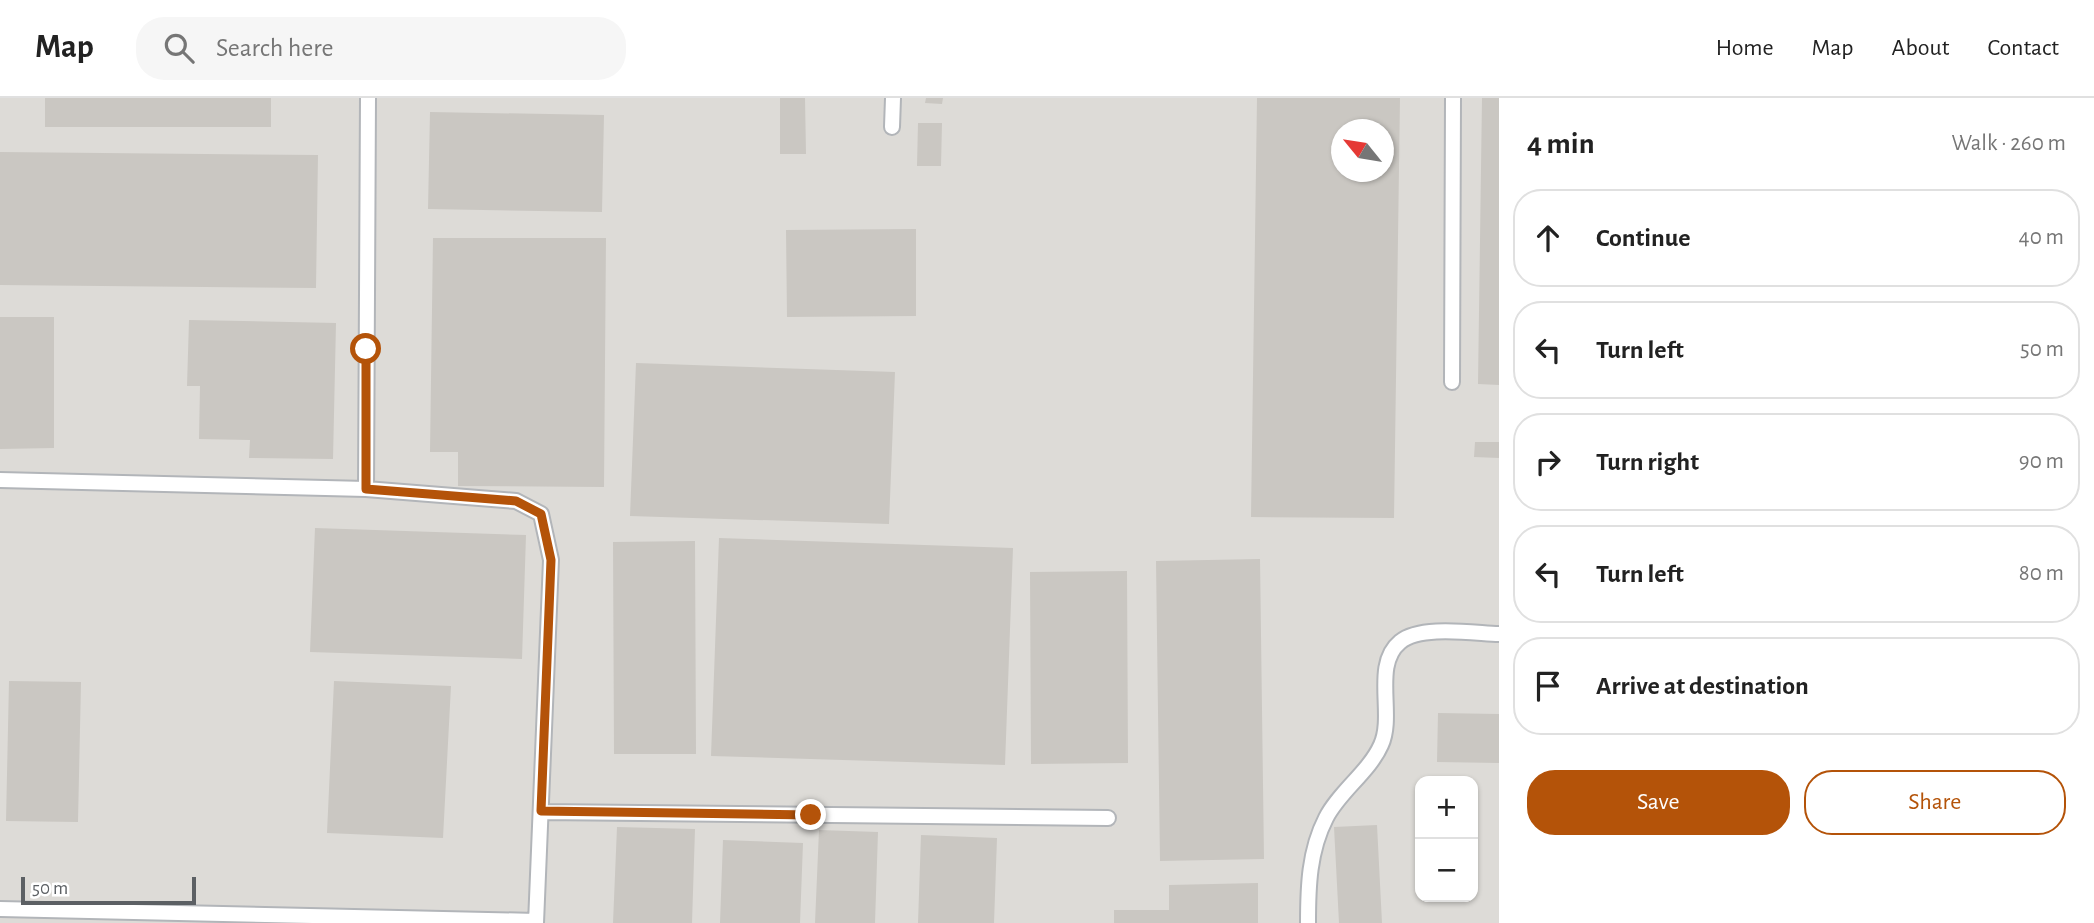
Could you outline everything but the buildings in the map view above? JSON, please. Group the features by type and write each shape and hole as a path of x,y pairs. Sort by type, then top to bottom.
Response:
{"lane":[{"path":"366,489 368,98"},
{"path":"892,127 893,98"},
{"path":"1452,382 1453,98"},
{"path":"0,480 366,489 516,501 541,514 551,560 536,922 0,909"},
{"path":"1308,923 1308,873 1326,818 1381,746 1385,731 1388,659 1398,643 1415,632 1499,634"},
{"path":"541,811 1108,818"}],"shaded area":[{"path":"0,98 1499,98 1499,923 0,923"}],"route":[{"path":"366,349 366,489 516,501 541,514 551,560 541,811 811,815"}]}
